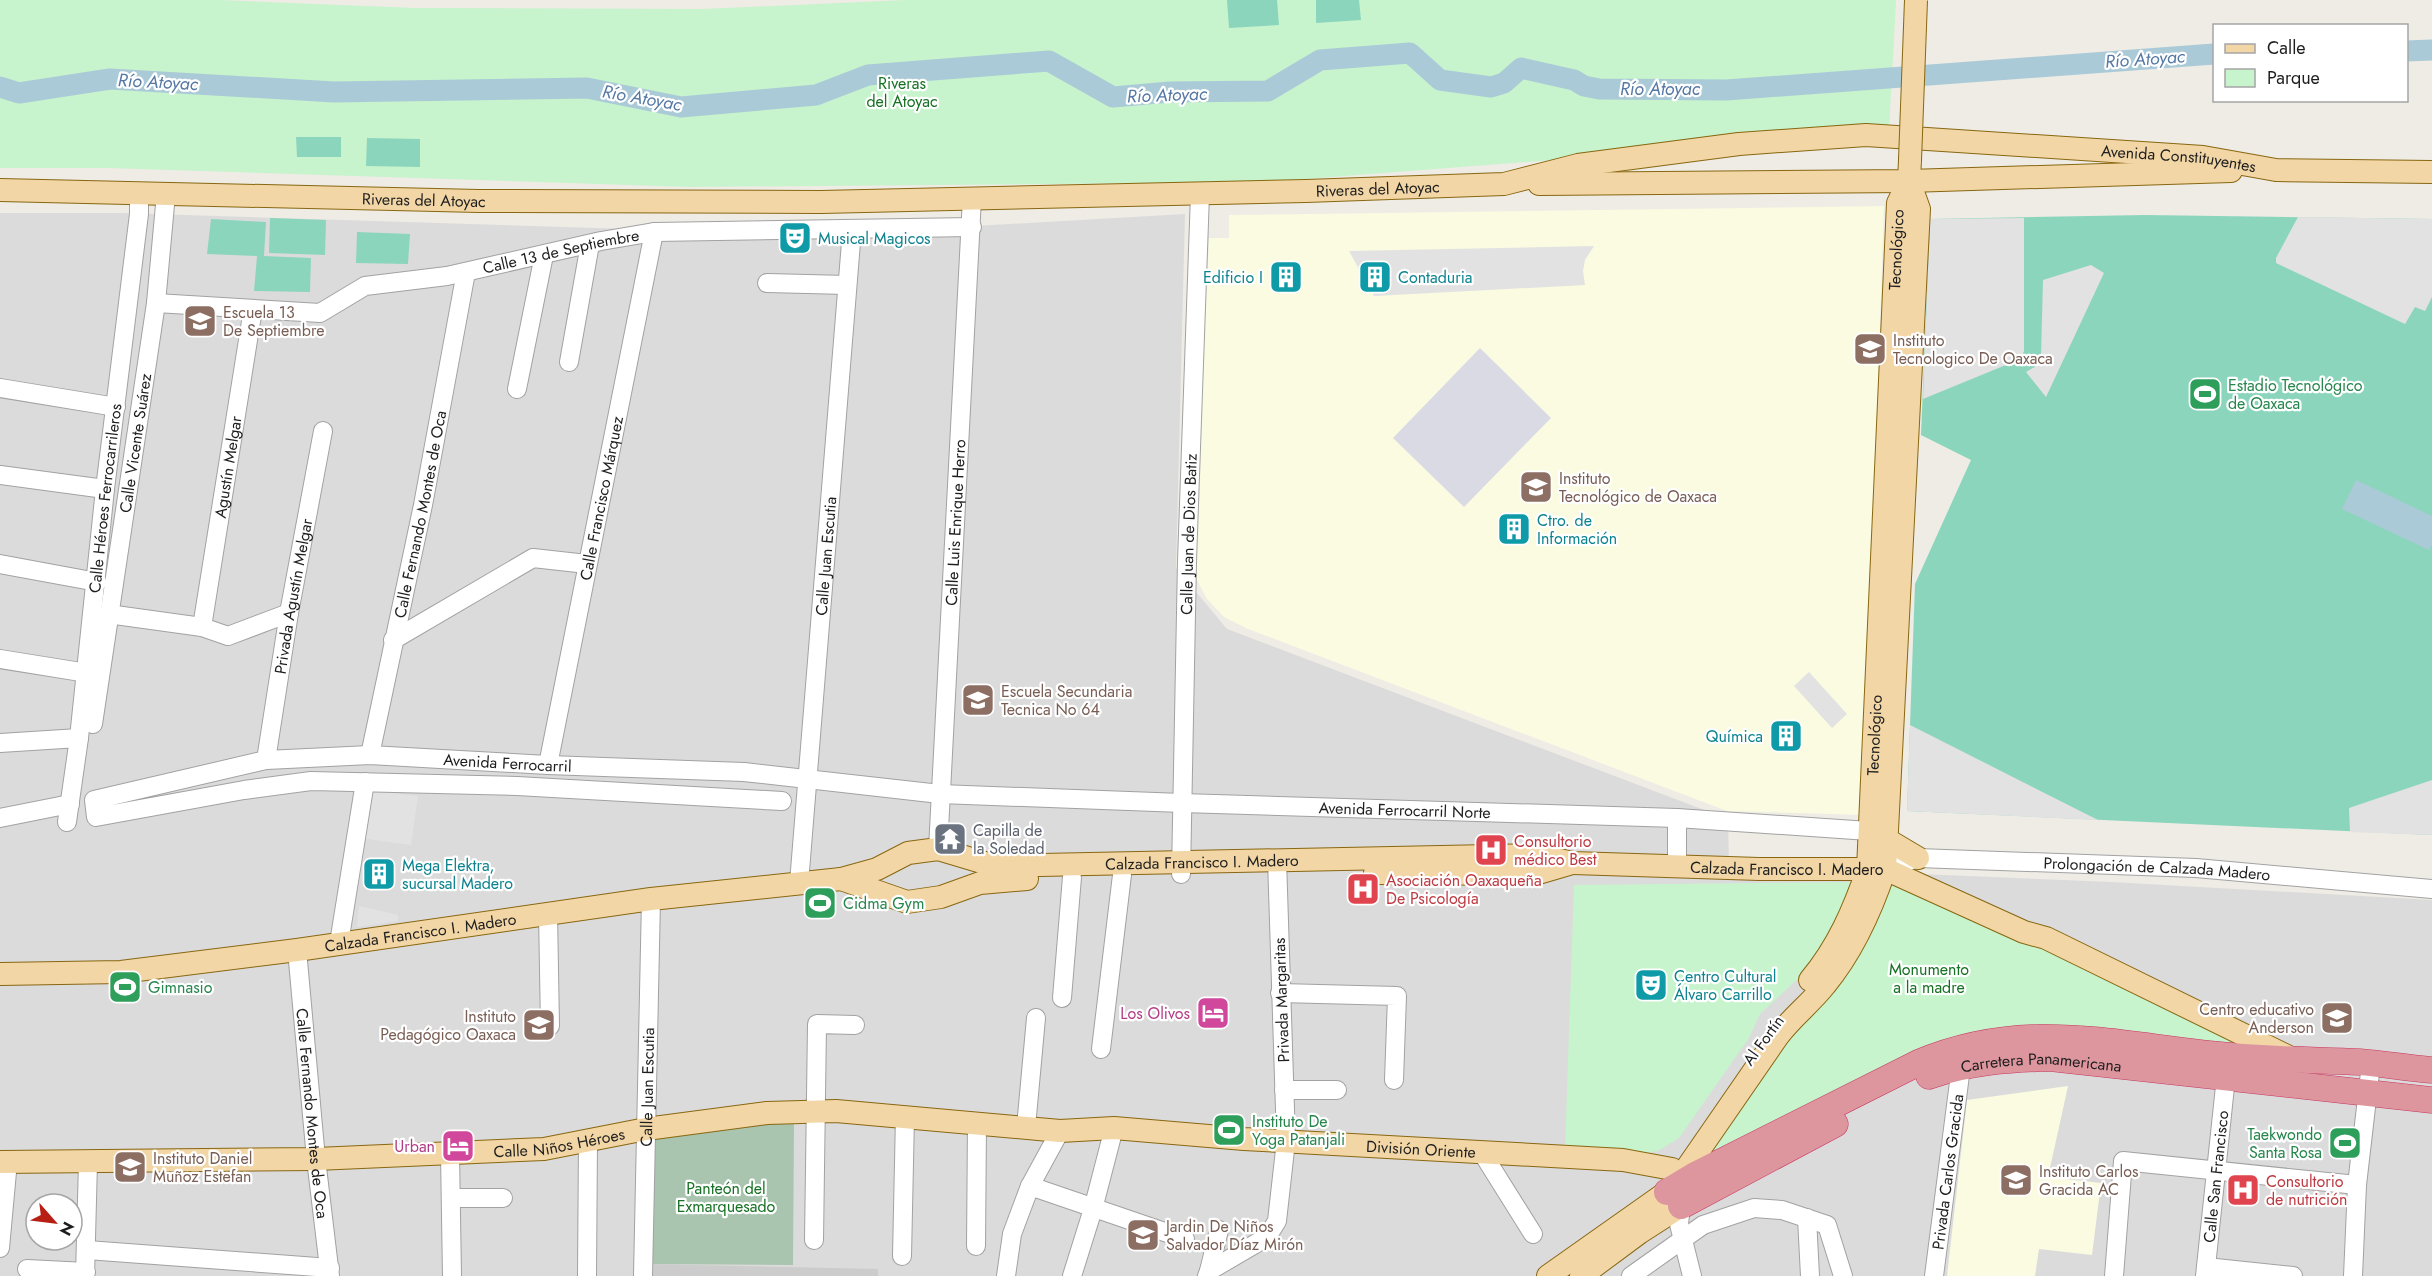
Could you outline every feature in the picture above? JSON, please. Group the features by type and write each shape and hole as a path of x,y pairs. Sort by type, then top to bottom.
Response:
{"highway":[{"name":"Carretera Panamericana","path":"1679,1197 1918,1063 1940,1054 2002,1039 2077,1037 2231,1056 2432,1070"},
{"name":"Carretera Panamericana","path":"1679,1197 1726,1181 1921,1079 1961,1067 2002,1059 2050,1058 2432,1100"}],"main road":[{"path":"1910,171 1916,0"},
{"name":"Riveras del Atoyac","path":"0,190 631,202 821,202 1200,194 1504,184 1578,165 1739,144 1866,135 1925,140"},
{"name":"Avenida Constituyentes","path":"1925,140 2203,157 2276,170 2432,172"},
{"path":"1504,184 1910,171 2276,170"},
{"name":"Tecnológico","path":"1877,869 1901,381 1898,203 1910,171"},
{"path":"1878,835 1918,858"},
{"name":"Calzada Francisco I. Madero","path":"0,974 121,972 297,950 651,899 841,879 877,869 908,853 938,849 994,866 1277,866 1535,874 1573,863 1759,869 1877,869 2024,932 2046,938 2293,1059"},
{"path":"980,884 981,861"},
{"name":"Calzada Francisco I. Madero","path":"841,879 907,902 941,897 980,884 1122,875 1181,867"},
{"name":"Al Fortín","path":"1679,1197 1787,1023 1824,987 1847,957 1873,903 1877,869"},
{"name":"Calle Niños Héroes","path":"4,1161 316,1159 544,1149 646,1129 767,1113 814,1112 905,1116 1060,1131 1114,1128"},
{"name":"División Oriente","path":"1114,1128 1286,1141 1623,1160 1679,1197"},
{"path":"1548,1276 1679,1197"},
{"path":"1581,1276 1679,1197"}],"street":[{"name":"Calle Héroes Ferrocarrileros","path":"68,822 87,673 105,489 139,214 139,193"},
{"name":"Calle Vicente Suárez","path":"88,763 108,614 156,303 166,194"},
{"name":"Calle Juan de Dios Batiz","path":"1181,867 1187,561 1200,194"},
{"name":"Calle Luis Enrique Herro","path":"938,849 972,198"},
{"name":"Calle 13 de Septiembre","path":"156,303 320,313 365,286 466,272 654,232 972,227"},
{"name":"Calle Juan Escutia","path":"799,883 852,230"},
{"name":"Calle Francisco Márquez","path":"548,765 654,232"},
{"path":"569,362 590,244"},
{"path":"517,389 544,255"},
{"name":"Calle Fernando Montes de Oca","path":"370,755 425,495 466,272"},
{"path":"767,283 847,285"},
{"name":"Agustín Melgar","path":"202,627 253,309"},
{"path":"0,388 116,407"},
{"name":"Privada Agustín Melgar","path":"266,760 289,613 323,431"},
{"path":"0,475 105,489"},
{"path":"393,640 533,558 587,564"},
{"path":"0,564 97,582"},
{"path":"108,614 202,627 228,636 289,613"},
{"path":"0,659 87,673"},
{"path":"0,743 79,738"},
{"name":"Avenida Ferrocarril","path":"365,782 311,781 244,790 96,817 94,800 266,760 370,755 548,765 744,772 940,794"},
{"path":"339,943 365,782 517,786 782,801"},
{"name":"Avenida Ferrocarril Norte","path":"940,794 1182,804 1677,818 1878,835"},
{"path":"0,819 70,804"},
{"path":"1677,818 1677,866"},
{"name":"Prolongación de Calzada Madero","path":"1877,869 1918,858 2196,868 2432,889"},
{"name":"Privada Margaritas","path":"1208,1273 1267,1237 1277,1221 1286,1141 1277,866"},
{"path":"1101,1049 1122,875"},
{"path":"1062,998 1072,877"},
{"name":"Calle Juan Escutia","path":"643,1276 651,899"},
{"path":"548,913 550,1026"},
{"name":"Calle Fernando Montes de Oca","path":"297,950 316,1159 330,1272"},
{"path":"1280,993 1397,988 1394,1080"},
{"path":"1026,1126 1036,1018"},
{"path":"814,1240 817,1024 855,1025"},
{"path":"2353,1276 2357,1185 2371,1064"},
{"name":"Privada Carlos Gracida","path":"1934,1276 1961,1067"},
{"name":"Calle San Francisco","path":"2205,1271 2226,1077"},
{"path":"1284,1090 1336,1090"},
{"path":"902,1256 905,1116"},
{"path":"976,1246 977,1123"},
{"path":"1072,1276 1093,1209 1114,1128"},
{"path":"1006,1276 1012,1234 1030,1186 1060,1131"},
{"path":"587,1276 588,1141"},
{"path":"1481,1151 1533,1234"},
{"path":"450,1154 452,1276"},
{"path":"0,1248 4,1161"},
{"path":"2114,1276 2123,1161 2357,1185"},
{"path":"27,1269 86,1274 88,1162"},
{"name":"División Oriente","path":"1679,1197 1726,1181"},
{"path":"1030,1186 1185,1239"},
{"path":"1679,1197 1703,1225 1754,1208 1782,1210 1827,1225 1843,1276"},
{"path":"1631,1276 1679,1197"},
{"path":"1679,1197 1692,1276"},
{"path":"451,1198 503,1198"},
{"path":"1807,1218 1810,1276"},
{"path":"1208,1273 1219,1230"},
{"path":"87,1250 330,1272"},
{"path":"2205,1271 2293,1276"}],"shaded area":[{"name":"Instituto Tecnológico de Oaxaca","path":"1884,206 1864,815 1727,811 1248,629 1224,617 1207,599 1196,578 1194,557 1209,238 1229,238 1229,215"},
{"path":"0,213 123,213 818,235 1185,214 1176,568 1227,629 1728,819 1729,866 2111,882 2432,900 2432,1276 0,1276"},
{"path":"2298,217 2432,219 2432,297 2425,311 2415,307 2405,324 2276,263 2276,258"},
{"path":"2024,218 2024,351 2022,356 2018,360 1923,399 1930,219"},
{"path":"1594,246 1585,260 1583,271 1585,285 1374,296 1349,251"},
{"path":"2091,265 2104,273 2046,397 2026,372 2036,366 2041,357 2043,280"},
{"path":"1480,348 1551,418 1464,507 1393,438"},
{"path":"1809,672 1847,714 1832,728 1794,686"},
{"path":"1910,725 2098,820 1907,811"},
{"path":"2432,780 2432,835 2350,832 2349,808"},
{"path":"366,790 418,796 411,845 360,838"},
{"path":"359,906 398,915 398,921 357,927"},
{"name":"Instituto Carlos Gracida AC","path":"2068,1086 2048,1177 2101,1183 2092,1255 2039,1249 2035,1276 1947,1276 1967,1100"},
{"path":"647,1264 878,1269 878,1276 647,1276"}],"green space":[{"name":"Riveras del Atoyac","path":"0,0 217,0 415,8 703,9 906,0 1896,0 1889,129 1578,158 1266,182 690,187 109,168 0,168"},
{"path":"1227,0 1277,0 1279,25 1229,28"},
{"path":"1316,0 1359,0 1361,20 1316,23"},
{"path":"296,137 341,137 341,157 297,157"},
{"path":"367,138 420,139 420,167 366,166"},
{"path":"2146,215 2432,219 2432,835 1907,811 1915,584 1971,460 1921,435 1930,219"},
{"path":"270,218 326,220 325,255 269,253"},
{"path":"211,219 266,222 264,256 311,258 310,292 254,291 257,256 207,254"},
{"path":"357,232 410,234 408,264 356,263"},
{"path":"1857,882 1817,961 1760,1014 1749,1038 1679,1138 1658,1151 1633,1155 1565,1149 1574,885"},
{"name":"Monumento a la madre","path":"1892,885 2033,940 2254,1050 2021,1038 1697,1159 1870,933"},
{"name":"Panteón del Exmarquesado","path":"794,1121 793,1265 647,1264 648,1138"}],"water":[{"path":"2356,480 2432,516 2432,544 2429,550 2342,509"}],"waterway":[{"name":"Río Atoyac","path":"2408,51 2432,50"},
{"name":"Río Atoyac","path":"0,87 19,93 110,79 334,92 587,88 681,107 816,95 868,75 1049,61 1113,97 1170,92 1268,91 1320,60 1410,53 1440,80 1491,87 1504,83 1521,68 1574,80 1584,86 1599,89 1726,90 2213,54"}],"place":[{"name":"Musical Magicos","path":"795,238"},
{"name":"Edificio I","path":"1286,277"},
{"name":"Contaduria","path":"1375,277"},
{"name":"Escuela 13 De Septiembre","path":"200,321"},
{"name":"Instituto Tecnologico De Oaxaca","path":"1870,349"},
{"name":"Estadio Tecnológico de Oaxaca","path":"2205,394"},
{"name":"Instituto Tecnológico de Oaxaca","path":"1536,487"},
{"name":"Ctro. de Información","path":"1514,529"},
{"name":"Escuela Secundaria Tecnica No 64","path":"978,700"},
{"name":"Química","path":"1786,736"},
{"name":"Capilla de la Soledad","path":"950,839"},
{"name":"Consultorio médico Best","path":"1491,850"},
{"name":"Mega Elektra, sucursal Madero","path":"379,874"},
{"name":"Asociación Oaxaqueña De Psicología","path":"1363,889"},
{"name":"Cidma Gym","path":"820,903"},
{"name":"Centro Cultural Álvaro Carrillo","path":"1651,985"},
{"name":"Gimnasio","path":"125,987"},
{"name":"Los Olivos","path":"1213,1013"},
{"name":"Centro educativo Anderson","path":"2337,1018"},
{"name":"Instituto Pedagógico Oaxaca","path":"539,1025"},
{"name":"Instituto De Yoga Patanjali","path":"1229,1130"},
{"name":"Taekwondo Santa Rosa","path":"2345,1143"},
{"name":"Urban","path":"458,1146"},
{"name":"Instituto Daniel Muñoz Estefan","path":"130,1167"},
{"name":"Instituto Carlos Gracida AC","path":"2016,1180"},
{"name":"Consultorio de nutrición","path":"2243,1190"},
{"name":"Jardin De Niños Salvador Díaz Mirón","path":"1143,1235"}]}
